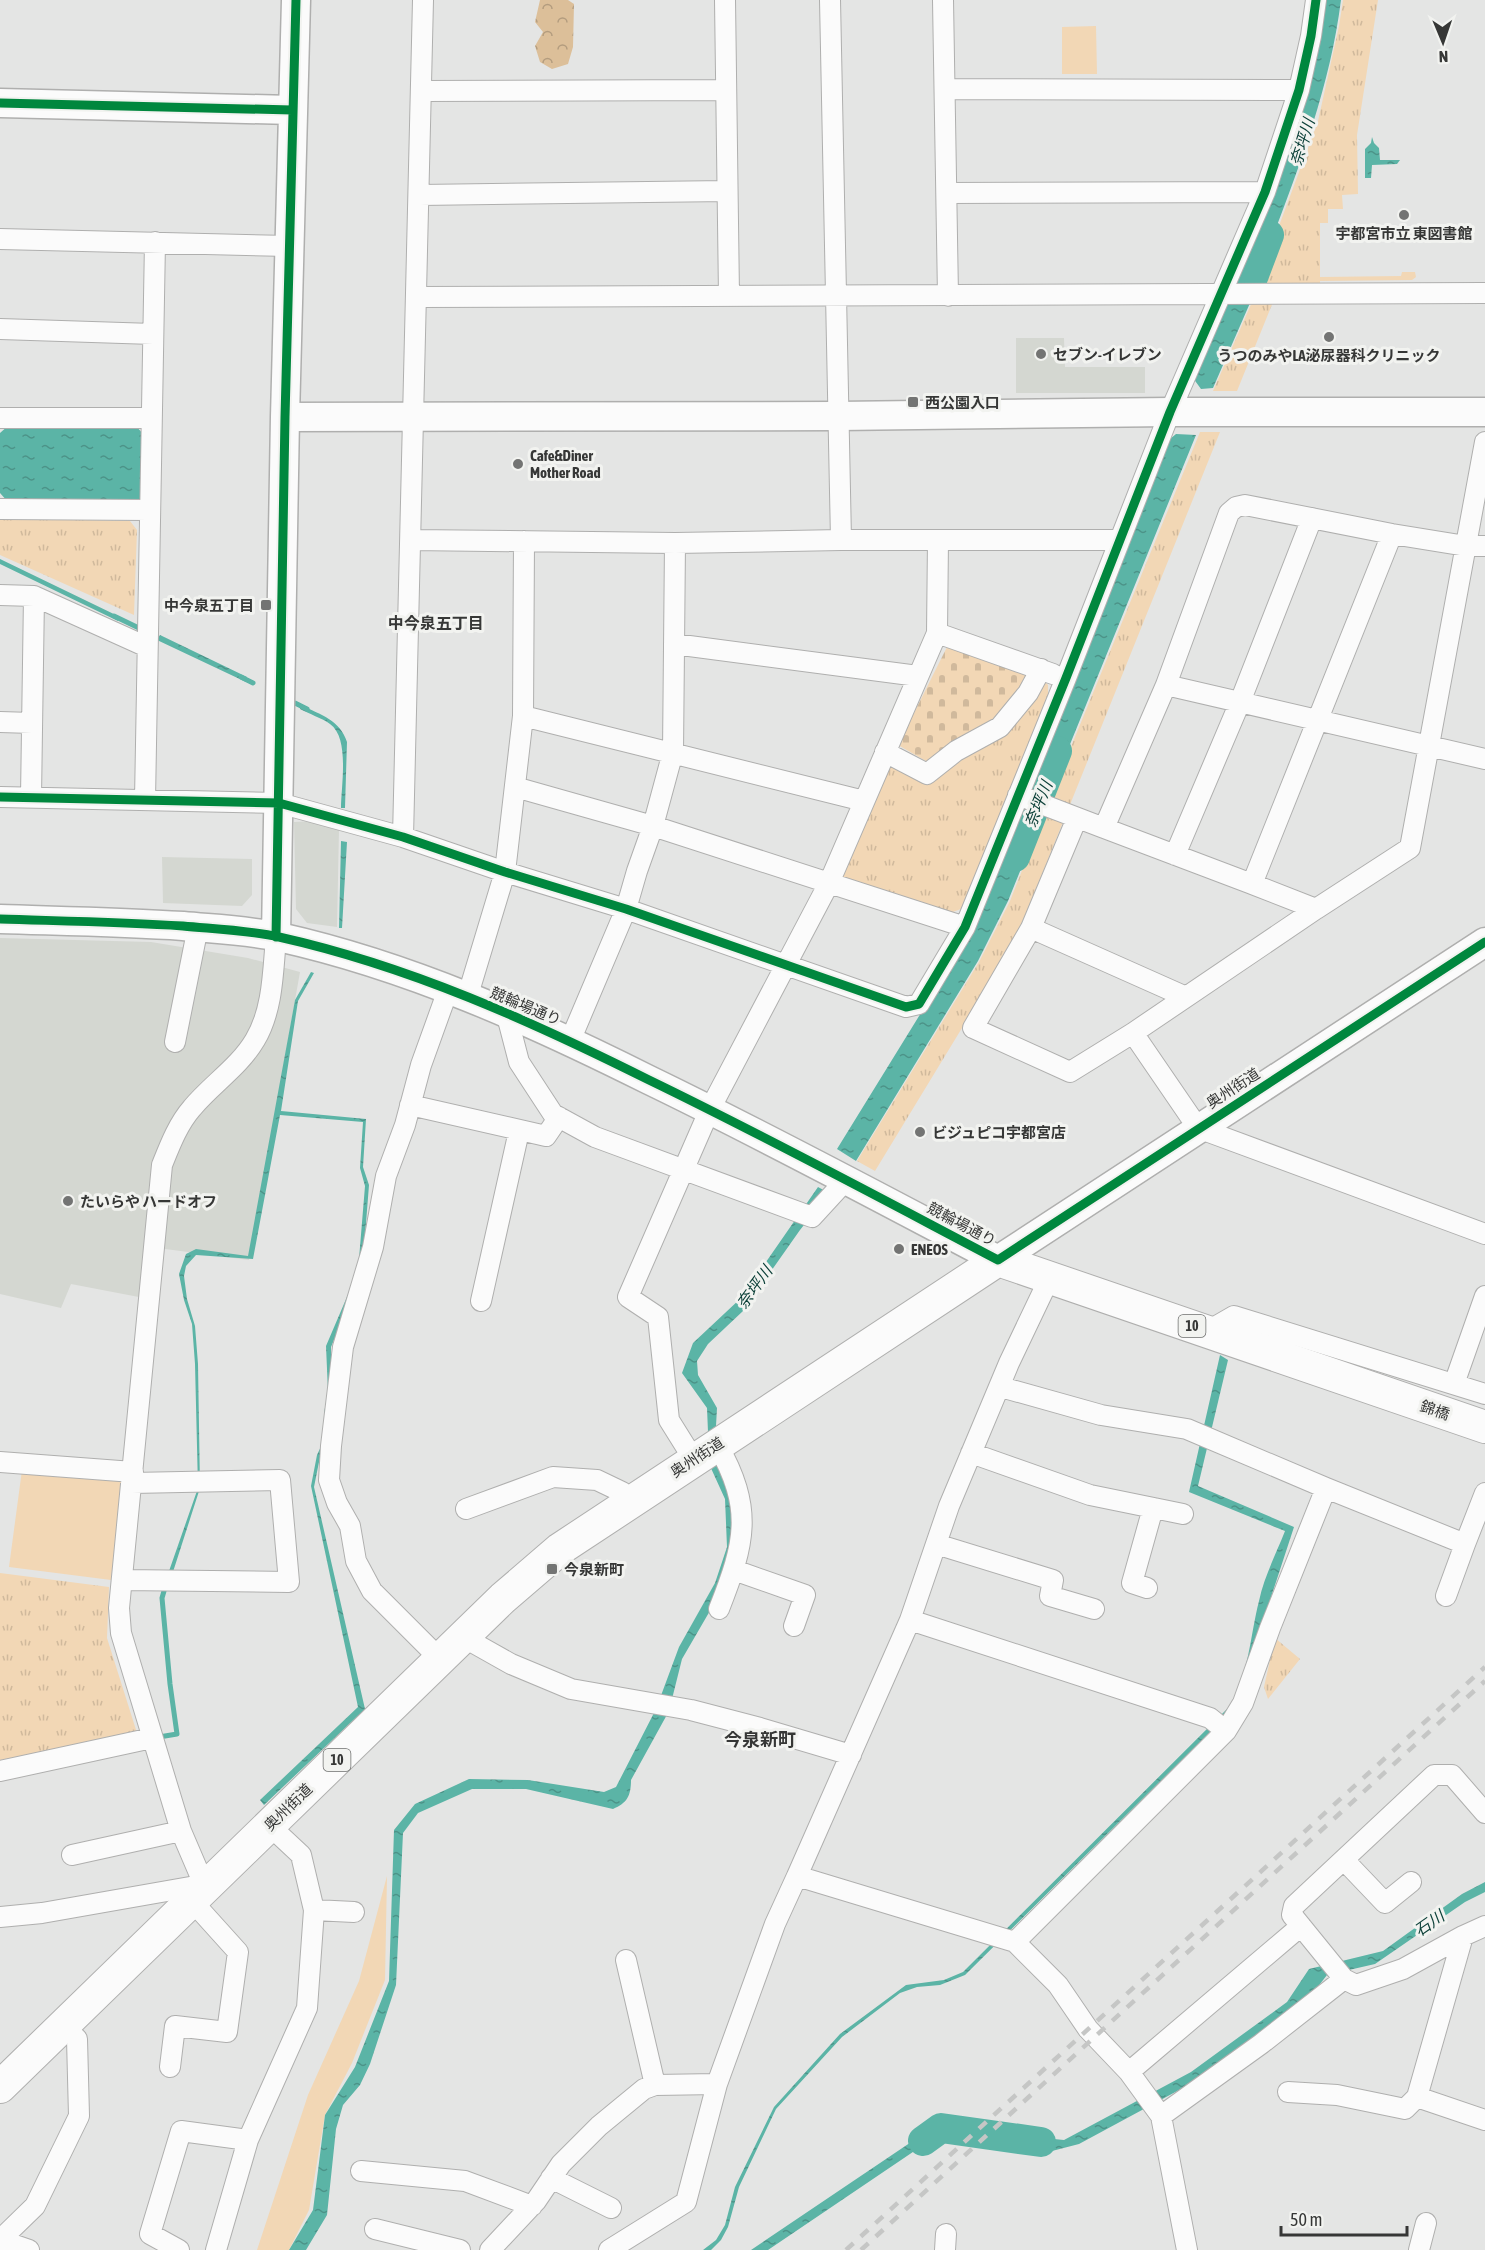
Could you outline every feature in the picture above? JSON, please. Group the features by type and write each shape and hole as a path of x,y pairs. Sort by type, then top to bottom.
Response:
{"main road":[{"name":"奥州街道","path":"0,2087 503,1598 560,1549 998,1260"},
{"name":"競輪場通り","path":"998,1260 1386,1393"},
{"name":"錦橋","path":"1386,1393 1485,1427"}],"street":[{"path":"170,2067 175,2026 227,2032 238,1952 201,1892 199,1873 181,1831 121,1634 119,1608 162,1165 175,1134 192,1108 223,1079 255,1040 269,1003 276,937 285,417 296,0"},
{"path":"403,837 423,0"},
{"path":"725,0 729,296"},
{"path":"830,0 841,540"},
{"path":"943,0 948,296"},
{"path":"0,797 279,803 403,837 505,872 626,909 906,1006 919,1004 964,927 1066,678 1170,412 1265,192 1299,90 1316,0"},
{"path":"945,89 1299,90"},
{"path":"421,91 726,90"},
{"path":"0,103 292,110"},
{"path":"420,195 727,192"},
{"path":"948,193 1265,192"},
{"path":"0,239 289,246"},
{"path":"145,800 155,242"},
{"path":"417,297 1485,293"},
{"path":"0,329 153,334"},
{"path":"285,417 1485,412"},
{"path":"0,418 151,418"},
{"path":"1077,818 1031,928 973,1028 1070,1072 1133,1033 1410,848 1429,747 1476,546 1485,442"},
{"path":"1104,828 1167,685 1229,513 1236,507 1245,505 1392,534 1476,546"},
{"path":"0,509 149,510"},
{"path":"1175,855 1240,702 1312,518"},
{"path":"1252,884 1392,534"},
{"path":"411,540 675,543 841,540 1120,540"},
{"path":"719,1609 734,1570 743,1524 729,1465 705,1452 669,1420 658,1317 628,1297 648,1248 686,1169 710,1109 829,883 937,633 938,540"},
{"path":"440,1659 372,1591 356,1560 350,1526 337,1503 329,1480 331,1446 343,1347 373,1248 386,1176 421,1065 457,994 505,872 523,716 524,541"},
{"path":"570,1041 626,909 653,826 673,752 675,543"},
{"path":"0,595 34,596 147,645"},
{"path":"31,797 34,596"},
{"path":"937,633 1066,678"},
{"path":"674,644 918,676"},
{"path":"885,752 927,774 956,751 1000,727 1028,693 1041,669"},
{"path":"1167,685 1485,759"},
{"path":"523,716 864,801"},
{"path":"0,722 32,723"},
{"path":"515,787 653,826 964,927"},
{"path":"1018,795 1316,909"},
{"name":"競輪場通り","path":"0,919 198,927 276,937 382,966 506,1012 570,1041 710,1109 998,1260"},
{"path":"174,1042 198,927"},
{"path":"1031,928 1186,997"},
{"name":"奥州街道","path":"998,1260 1485,942"},
{"path":"506,1012 519,1062 553,1114 595,1137 812,1217 846,1180"},
{"path":"1133,1033 1198,1128 1485,1234"},
{"path":"410,1105 546,1136 559,1117"},
{"path":"482,1301 519,1131"},
{"path":"609,2250 686,2202 717,2084 775,1924 910,1620 949,1506 1009,1363 1050,1277"},
{"path":"1454,1384 1485,1296"},
{"path":"1208,1331 1234,1316 1485,1394"},
{"path":"1001,1386 1101,1415 1187,1429 1465,1544"},
{"path":"971,1453 1090,1495 1183,1514"},
{"path":"0,1462 132,1478 280,1480 290,1582 122,1580"},
{"path":"466,1509 553,1477 597,1480 622,1492 631,1501"},
{"path":"1015,1942 1226,1731 1244,1703 1270,1628 1326,1488"},
{"path":"1446,1596 1485,1493"},
{"path":"1147,1588 1132,1583 1153,1508"},
{"path":"936,1544 1053,1580 1050,1596 1094,1609"},
{"path":"734,1570 805,1595 794,1626"},
{"path":"910,1620 1210,1718 1226,1731"},
{"path":"463,1637 511,1664 571,1689 691,1710 851,1755"},
{"path":"0,1771 152,1738"},
{"path":"1485,1813 1452,1775 1434,1775 1294,1906 1292,1915 1344,1978 1356,1985 1404,1969 1485,1926"},
{"path":"216,2250 248,2140 307,2008 314,1910 301,1855 270,1826"},
{"path":"72,1855 181,1831"},
{"path":"1344,1860 1385,1904 1411,1882"},
{"path":"797,1876 1015,1942 1058,1985 1088,2029 1129,2072 1161,2116 1186,2250"},
{"path":"0,1917 201,1892"},
{"path":"314,1910 354,1912"},
{"path":"1129,2072 1301,1926"},
{"path":"1288,2091 1337,2095 1406,2109 1417,2097 1463,1936"},
{"path":"626,1960 655,2085"},
{"path":"1161,2116 1262,2044 1344,1978"},
{"path":"29,2250 0,2240 35,2206 79,2116 76,2039 63,2025"},
{"path":"490,2250 531,2205 561,2164 599,2126 644,2089 655,2085 717,2084"},
{"path":"1417,2097 1485,2120"},
{"path":"179,2250 150,2234 181,2131 248,2140"},
{"path":"361,2171 465,2181 531,2205"},
{"path":"552,2178 610,2208"},
{"path":"1419,2250 1426,2223"},
{"path":"375,2229 460,2250"}],"shaded area":[{"path":"1016,338 1064,338 1065,367 1145,367 1145,393 1016,393"},
{"path":"313,821 339,830 337,927 307,923 296,909 294,822"},
{"path":"162,857 252,859 252,895 242,906 163,903"},
{"path":"0,938 151,942 248,958 300,972 249,1260 150,1247 144,1298 71,1284 61,1308 0,1294"}],"green space":[{"path":"540,0 568,0 574,4 573,47 568,64 552,69 540,62 535,46 543,32 535,22"},
{"path":"1343,0 1378,0 1357,135 1358,194 1342,195 1343,209 1328,209 1328,223 1320,223 1320,285 1257,285 1318,121"},
{"path":"1096,26 1097,74 1062,74 1062,27"},
{"path":"1402,272 1415,272 1416,277 1412,280 1320,281 1320,277 1401,276"},
{"path":"1252,302 1273,302 1237,391 1213,391"},
{"path":"1200,432 1220,432 1026,914 1004,959 875,1171 857,1161 979,962 1010,901 1041,822 1018,813 1030,784 1052,793"},
{"path":"0,518 130,521 137,530 134,615 0,555"},
{"path":"949,643 1034,673 1009,711 931,764 898,745"},
{"path":"1044,681 1048,685 1048,699 961,909 950,913 844,880 840,869 887,762 927,780"},
{"path":"22,1470 122,1479 111,1580 9,1567"},
{"path":"0,1573 109,1587 107,1638 137,1733 0,1760"},
{"path":"1275,1638 1300,1659 1268,1699 1264,1687"},
{"path":"387,1876 385,1980 352,2063 325,2115 309,2210 289,2250 257,2250 308,2095 359,1981"}],"water":[{"path":"1322,0 1341,0 1319,104 1259,273 1236,272"},
{"path":"1372,137 1379,148 1380,160 1400,160 1397,164 1372,165 1371,178 1365,178 1365,149 1371,143"},
{"path":"1230,303 1250,303 1213,388 1201,389 1193,378 1223,308"},
{"path":"9,425 135,425 145,436 144,495 136,503 8,502 0,493 0,433"},
{"path":"1176,434 1196,435 1051,791 1032,783 1170,439"},
{"path":"0,559 120,617 118,621 0,564"},
{"path":"160,635 247,677 246,682 157,640"},
{"path":"301,705 335,723 347,742 345,808 341,808 343,763 340,740 330,724 300,709"},
{"path":"1019,814 1040,822 1008,901 978,961 856,1161 837,1149 961,948"},
{"path":"341,841 347,842 342,928 339,928"},
{"path":"311,972 314,973 298,1001 281,1111 366,1119 363,1167 369,1185 362,1274 331,1347 328,1442 320,1457 314,1487 365,1709 264,1805 260,1800 358,1707 311,1486 317,1455 324,1440 324,1413 328,1392 326,1346 358,1271 365,1186 360,1168 363,1122 280,1115 253,1259 196,1255 186,1266 184,1276 187,1299 195,1326 198,1364 200,1488 172,1575 168,1574 198,1488 192,1324 179,1274 186,1254 196,1249 248,1256 295,1000"},
{"path":"818,1187 829,1193 743,1311 708,1344 697,1361 698,1375 717,1408 716,1426 708,1432 707,1408 682,1373 693,1343 741,1298"},
{"path":"1220,1355 1228,1360 1198,1486 1294,1527 1235,1707 965,1975 940,1985 917,1987 900,1993 842,2037 776,2109 739,2187 728,2227 721,2240 711,2250 703,2250 716,2240 725,2225 735,2187 774,2107 840,2034 906,1985 944,1980 963,1972 1230,1706 1245,1668 1264,1583 1285,1531 1189,1492"},
{"path":"718,1460 738,1516 718,1597 682,1659 669,1711 631,1780 629,1795 625,1801 613,1809 526,1789 472,1789 418,1813 403,1833 396,1985 370,2064 360,2085 343,2105 336,2129 327,2215 306,2250 289,2250 313,2210 325,2115 355,2067 389,1981 394,1830 415,1804 469,1779 528,1780 604,1792 616,1787 656,1709 679,1647 715,1583 727,1547 725,1499 710,1466"},
{"name":"石川","path":"1485,1882 1485,1892 1465,1902 1375,1964 1327,1975 1306,2002 1218,2069 1079,2144 1052,2151 1017,2148 996,2142 1003,2134 1064,2140 1191,2072 1287,2002 1309,1969 1383,1951 1462,1894"},
{"path":"942,2124 962,2127 953,2134 941,2133 768,2250 751,2250 932,2128"}],"waterway":[{"name":"奈坪川","path":"1252,280 1269,235"},
{"path":"114,616 143,630"},
{"path":"241,677 253,683"},
{"path":"295,703 307,709"},
{"name":"奈坪川","path":"1015,857 1057,751"},
{"path":"160,1739 159,1737 177,1734 162,1598 164,1591"},
{"path":"923,2141 941,2128 1041,2142"}],"railway":[{"path":"846,2250 1485,1667"},
{"path":"861,2250 1485,1681"}],"cycle path":[{"path":"276,937 285,417 296,0"},
{"path":"0,797 279,803 403,837 505,872 626,909 906,1007 919,1004 965,927 1170,412 1265,192 1299,90 1316,0"},
{"path":"0,103 292,110"},
{"path":"0,919 183,926 243,931 327,949 422,979 514,1016 605,1058 781,1146 998,1260 1485,942"}],"place":[{"name":"宇都宮市立 東図書館","path":"1404,215"},
{"name":"うつのみやLA泌尿器科クリニック","path":"1329,337"},
{"name":"セブン-イレブン","path":"1041,354"},
{"name":"西公園入口","path":"913,402"},
{"name":"Cafe&Diner Mother Road","path":"518,464"},
{"name":"中今泉五丁目","path":"266,605"},
{"name":"ビジュピコ宇都宮店","path":"920,1132"},
{"name":"たいらや ハードオフ","path":"68,1201"},
{"name":"ENEOS","path":"899,1249"},
{"name":"今泉新町","path":"552,1569"}],"district":[{"name":"中今泉五丁目","path":"436,623"},
{"name":"今泉新町","path":"760,1739"}]}
